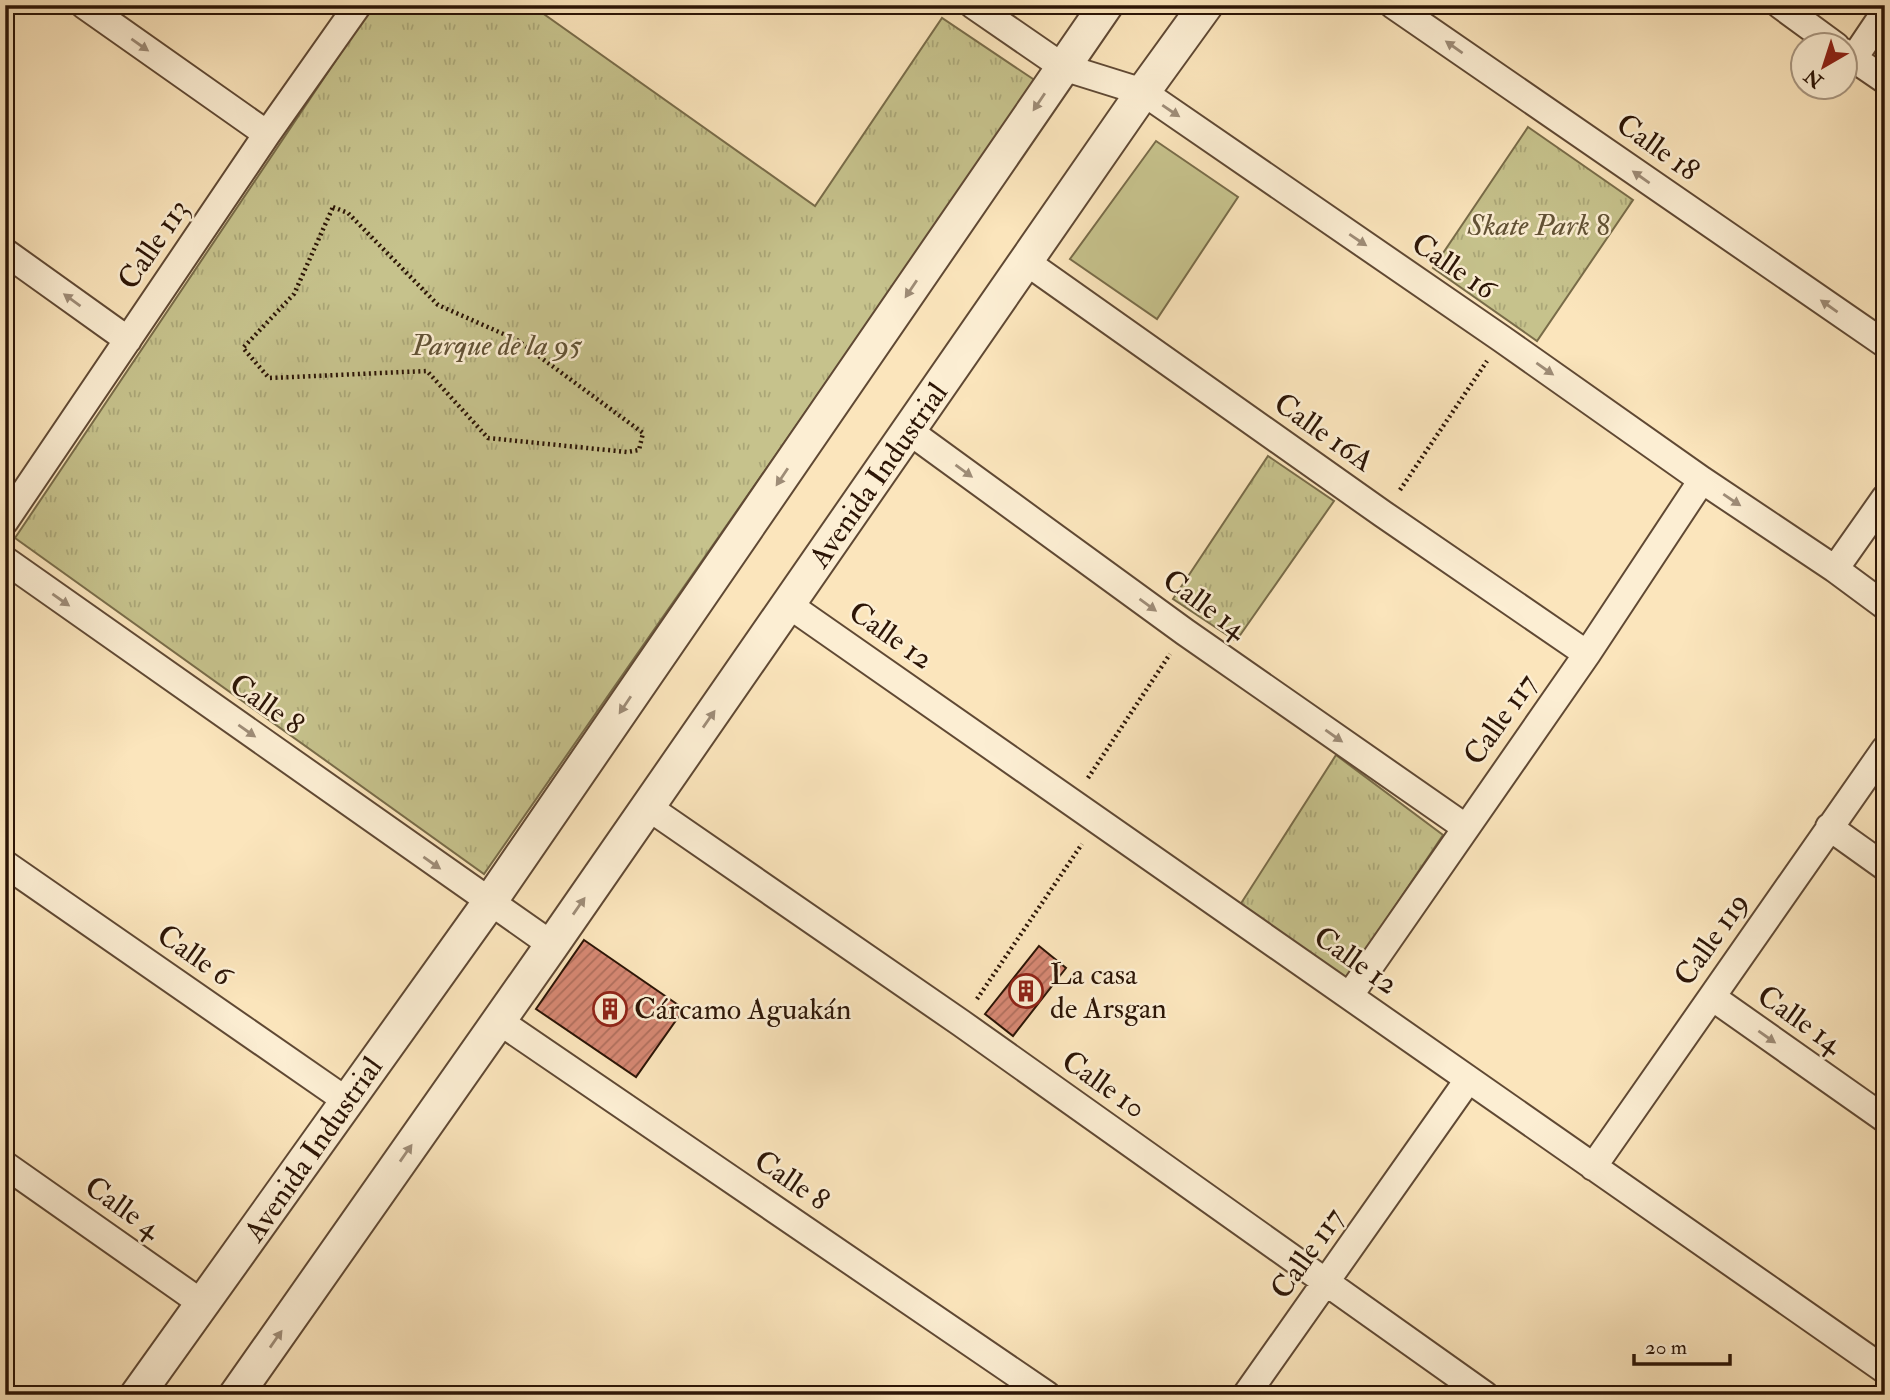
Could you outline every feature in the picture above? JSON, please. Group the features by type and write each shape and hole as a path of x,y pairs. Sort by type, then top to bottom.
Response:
{"street":[{"path":"84,5 267,134"},
{"name":"Calle 113","path":"5,521 267,134 358,5"},
{"name":"Calle 16","path":"973,5 1063,67 1143,92 1885,606"},
{"name":"Avenida Industrial","path":"137,1395 489,903 1106,5"},
{"name":"Avenida Industrial","path":"236,1395 1206,5"},
{"name":"Calle 18","path":"1393,5 1885,344"},
{"path":"1780,5 1817,32"},
{"path":"1858,39 1885,12"},
{"path":"1858,61 1885,80"},
{"path":"5,252 128,340"},
{"name":"Calle 16A","path":"1026,261 1383,514 1587,654"},
{"name":"Calle 14","path":"909,430 1185,632 1465,827"},
{"name":"Calle 117","path":"1350,995 1587,654 1702,480"},
{"path":"1835,569 1885,498"},
{"name":"Calle 8","path":"5,560 489,903"},
{"name":"Calle 12","path":"789,605 1885,1370"},
{"name":"Calle 119","path":"1593,1167 1885,749"},
{"name":"Calle 10","path":"648,807 961,1023 1485,1395"},
{"path":"1829,827 1885,867"},
{"name":"Calle 6","path":"5,864 347,1101"},
{"path":"489,903 552,945"},
{"name":"Calle 14","path":"1712,997 1885,1119"},
{"name":"Calle 8","path":"499,1021 1047,1395"},
{"name":"Calle 117","path":"1247,1395 1468,1080"},
{"name":"Calle 4","path":"5,1166 203,1304"}],"path":[{"path":"333,207 348,213 439,305 517,340 643,433 639,450 627,452 488,438 427,371 269,378 243,348 294,294 333,207"},
{"path":"1383,514 1502,339"},
{"path":"1072,802 1185,632"},
{"path":"961,1023 1098,820"}],"green space":[{"name":"Parque de la 95","path":"373,5 531,5 815,206 942,18 1036,81 484,874 15,538"},
{"name":"Skate Park 8","path":"1528,127 1633,200 1537,341 1433,268"},
{"path":"1156,141 1238,197 1157,319 1070,259"},
{"path":"1268,456 1334,501 1236,641 1173,599"},
{"path":"1336,755 1443,835 1346,979 1240,905"}],"building":[{"name":"Cárcamo Aguakán","path":"584,940 684,1009 636,1077 536,1009"},
{"name":"La casa de Arsgan","path":"1039,946 1066,968 1013,1036 985,1014"}],"place":[{"name":"La casa de Arsgan","path":"1026,991"},
{"name":"Cárcamo Aguakán","path":"610,1009"}]}
